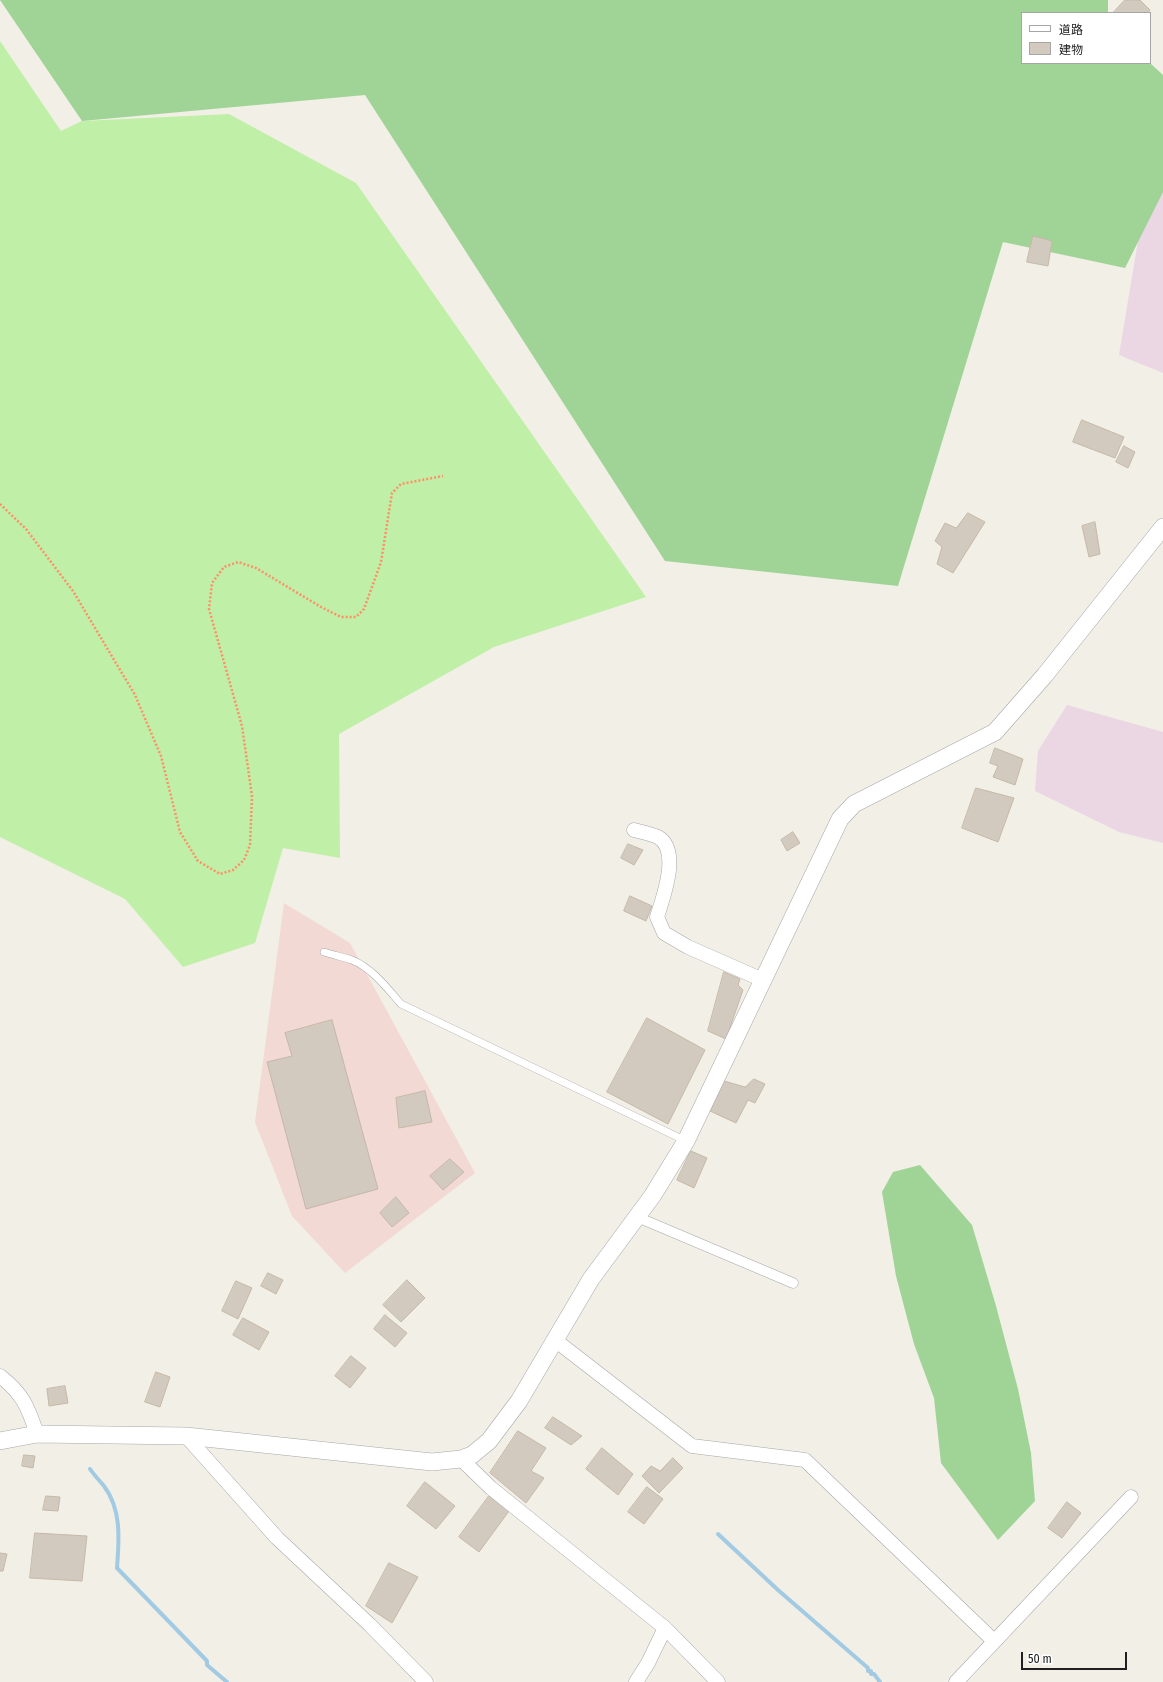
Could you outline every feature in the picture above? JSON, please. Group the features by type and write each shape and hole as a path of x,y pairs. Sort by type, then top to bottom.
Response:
{"street":[{"path":"0,1441 37,1434 186,1436 432,1462 461,1459 472,1455 488,1441 519,1401 591,1279 653,1195 686,1141 840,819 854,804 995,732 1044,675 1163,527"},
{"path":"634,830 659,838 669,850 668,882 656,917 664,933 688,947 763,980"},
{"path":"637,1216 793,1283"},
{"path":"555,1340 692,1446 805,1460 994,1641"},
{"path":"0,1376 12,1385 28,1406 37,1434"},
{"path":"186,1436 277,1538 370,1625 426,1682"},
{"path":"461,1459 491,1488 665,1628 718,1682"},
{"path":"956,1682 1131,1497"},
{"path":"636,1682 648,1663 665,1628"}],"lane":[{"path":"324,952 353,961 371,972 385,985 401,1004 686,1141"}],"path":[{"path":"0,504 26,529 73,591 135,695 161,756 180,832 198,861 220,874 234,870 244,860 250,845 252,796 242,726 209,609 212,583 224,567 238,562 256,568 321,607 342,617 356,617 364,609 381,562 392,493 401,484 443,476"}],"shaded area":[{"path":"1163,190 1163,373 1119,355 1141,223"},
{"path":"1067,705 1163,732 1163,843 1119,832 1035,791 1038,751"},
{"path":"284,903 350,943 475,1173 345,1273 292,1216 255,1122"}],"green space":[{"path":"0,0 1108,0 1108,12 1021,12 1021,64 1151,64 1163,75 1163,192 1125,268 1003,242 898,586 665,561 365,95 82,121"},
{"path":"0,41 61,131 82,121 229,114 356,183 646,597 494,647 339,734 340,858 283,848 255,943 183,967 125,899 0,837"},
{"path":"920,1165 972,1225 996,1306 1018,1389 1031,1453 1035,1501 998,1540 941,1463 934,1398 914,1344 896,1276 882,1192 893,1172"}],"building":[{"path":"1125,0 1140,0 1150,10 1149,12 1114,12"},
{"path":"1033,236 1052,241 1048,266 1027,262"},
{"path":"1082,420 1124,437 1115,458 1073,442"},
{"path":"1124,446 1135,452 1128,468 1116,462"},
{"path":"968,513 985,522 953,573 937,564 942,547 935,541 945,523 956,528"},
{"path":"1095,522 1100,554 1089,557 1082,526"},
{"path":"995,748 1023,759 1015,785 993,777 998,766 990,763"},
{"path":"976,788 1014,798 998,842 962,828"},
{"path":"793,832 800,843 787,851 781,840"},
{"path":"628,844 643,850 634,865 621,858"},
{"path":"630,896 652,906 646,921 624,911"},
{"path":"724,972 740,979 738,985 743,990 726,1039 708,1031"},
{"path":"647,1018 705,1050 668,1124 607,1092"},
{"path":"332,1020 378,1189 306,1209 267,1062 292,1056 285,1033"},
{"path":"754,1079 765,1084 755,1103 748,1100 736,1123 710,1111 724,1081 745,1087"},
{"path":"425,1091 432,1122 399,1128 396,1098"},
{"path":"691,1151 707,1158 694,1188 677,1180"},
{"path":"450,1159 464,1172 443,1190 430,1176"},
{"path":"396,1197 409,1213 392,1227 380,1213"},
{"path":"268,1273 283,1280 276,1294 261,1286"},
{"path":"407,1280 425,1298 401,1322 383,1305"},
{"path":"236,1281 252,1288 238,1319 222,1311"},
{"path":"385,1315 407,1333 395,1347 374,1329"},
{"path":"243,1318 269,1332 259,1350 233,1335"},
{"path":"351,1356 366,1368 350,1388 335,1376"},
{"path":"156,1372 170,1377 160,1407 145,1402"},
{"path":"65,1386 68,1403 49,1406 47,1389"},
{"path":"553,1417 582,1436 571,1445 545,1428"},
{"path":"518,1431 546,1448 531,1471 544,1478 526,1503 490,1473"},
{"path":"602,1448 633,1474 618,1495 586,1469"},
{"path":"24,1455 35,1456 33,1468 22,1466"},
{"path":"673,1458 683,1468 659,1493 642,1476 651,1466 660,1471"},
{"path":"425,1482 455,1506 436,1529 407,1506"},
{"path":"647,1487 663,1499 644,1524 628,1512"},
{"path":"46,1496 60,1497 58,1511 43,1510"},
{"path":"489,1496 509,1511 479,1552 459,1537"},
{"path":"1067,1502 1081,1513 1062,1538 1048,1528"},
{"path":"35,1533 87,1536 82,1581 30,1578"},
{"path":"0,1553 7,1554 3,1571 0,1571"},
{"path":"389,1563 418,1577 392,1623 366,1606"}],"waterway":[{"path":"90,1469 110,1495 117,1515 119,1536 117,1568 207,1661 207,1665 227,1682"},
{"path":"718,1534 778,1590 868,1668 868,1671 871,1671 871,1674 874,1674 880,1682"}]}
